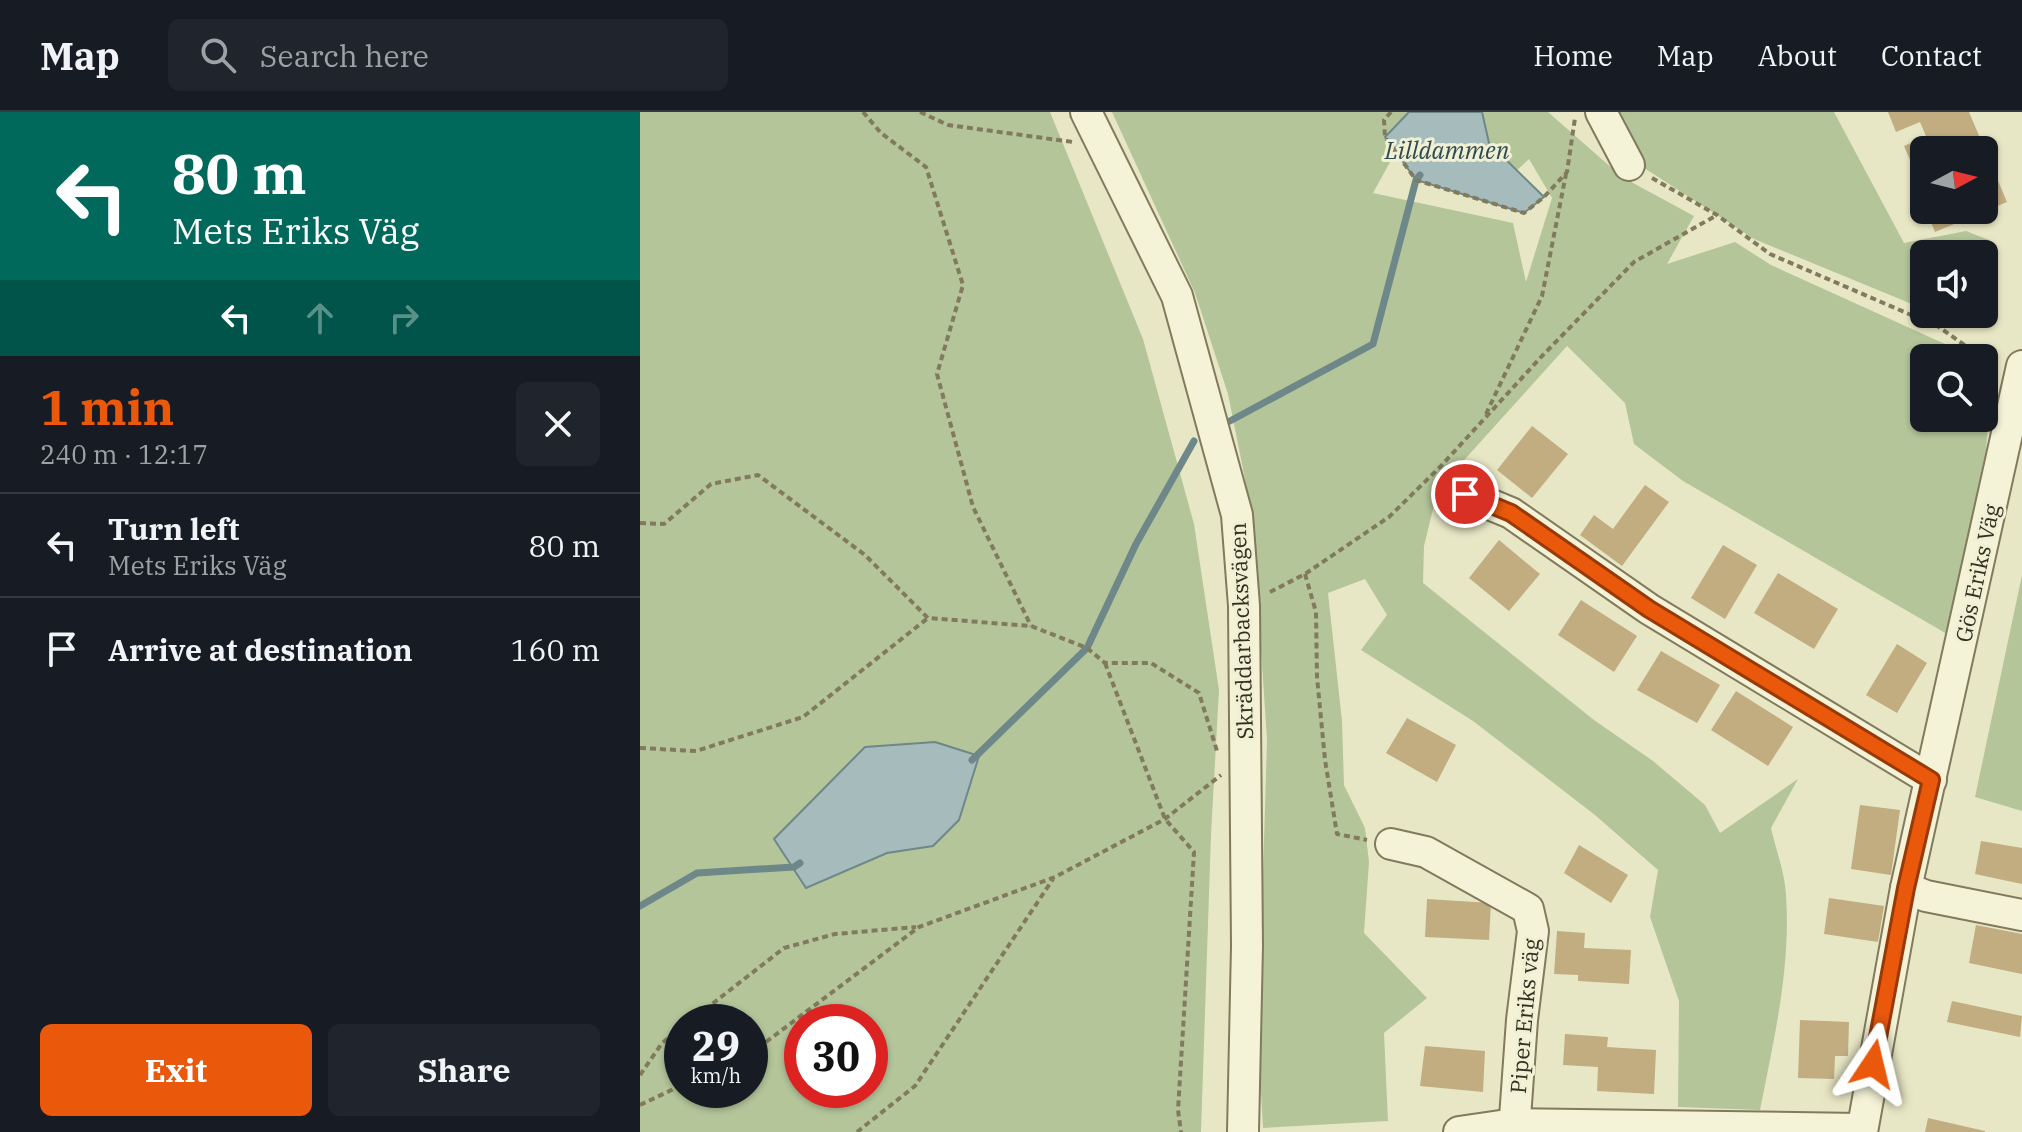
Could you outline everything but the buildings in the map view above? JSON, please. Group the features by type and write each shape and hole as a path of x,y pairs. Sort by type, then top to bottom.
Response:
{"street":[{"name":"Skräddarbacksvägen","path":"1086,112 1177,296 1237,515 1244,606 1235,770 1247,946 1243,1132"},
{"path":"1601,112 1629,165"},
{"name":"Gös Eriks Väg","path":"1862,1131 1906,888 2022,366"},
{"path":"1465,494 1511,513 1649,609 1931,780"},
{"name":"Piper Eriks väg","path":"1391,844 1426,852 1528,909 1533,931 1514,1128"},
{"path":"1906,888 1926,896 2022,915"},
{"path":"1459,1132 1514,1128 1862,1131"}],"path":[{"path":"863,112 881,133 926,167 963,285 937,374 973,507 1031,626"},
{"path":"920,112 948,125 1103,146"},
{"path":"1391,112 1384,120 1385,137 1416,180 1524,213 1567,172"},
{"path":"1483,420 1542,296 1576,112"},
{"path":"1629,165 1717,215 1770,254 1939,327 1963,344"},
{"path":"1244,606 1305,574 1389,517 1634,262 1717,215"},
{"path":"640,523 664,524 711,484 758,475 865,555 928,618 1031,626 1087,648 1105,663 1165,819 1194,852 1178,1110 1181,1132"},
{"path":"1305,574 1316,612 1317,677 1325,760 1337,834 1391,844"},
{"path":"640,748 696,751 803,717 928,618"},
{"path":"712,1004 784,948 835,934 919,927 1055,877 1165,819 1235,770 1199,693 1151,663 1105,663"},
{"path":"857,1132 915,1086 1055,877"},
{"path":"768,1040 919,927"},
{"path":"640,1075 664,1042"},
{"path":"640,1105 664,1094"}],"green space":[{"path":"640,112 1050,112 1143,339 1194,524 1219,690 1201,1132 640,1132","holes":["933,846 887,853 806,888 794,867"]},
{"path":"1112,112 1548,112 1622,177 1694,216 1667,264 1735,242 1771,265 1945,344 1910,344 1910,432 1988,432 1947,634 1683,481 1634,444 1625,403 1567,346 1438,489 1424,546 1423,583 1594,720 1653,761 1705,805 1720,833 1798,779 1771,828 1785,887 1786,949 1780,1003 1760,1110 1678,1107 1679,1001 1650,917 1658,870 1595,815 1473,721 1361,650 1387,615 1365,579 1328,593 1342,721 1344,785 1365,828 1369,862 1364,933 1427,998 1384,1033 1388,1121 1263,1128 1258,1042 1267,740 1252,514 1228,394 1195,293","holes":["1410,126 1512,175 1529,159 1552,198 1526,282 1513,223 1373,193"]},
{"path":"1586,112 1834,112 1904,243 1910,242 1910,303 1754,239 1607,144"},
{"path":"1966,231 1989,240 1920,240"},
{"path":"2022,575 2022,811 1975,797"}],"water":[{"name":"Lilldammen","path":"1409,112 1482,112 1489,143 1544,197 1524,213 1416,180 1385,137"},
{"path":"935,742 979,756 959,820 933,846 887,853 806,888 774,839 865,747"}],"waterway":[{"path":"1230,421 1373,344 1416,180 1420,175"},
{"path":"972,760 1087,648 1136,544 1194,441"},
{"path":"640,906 697,873 794,867 800,863"}],"route":[{"path":"1465,494 1511,513 1649,609 1931,780 1906,888 1873,1064"}]}
